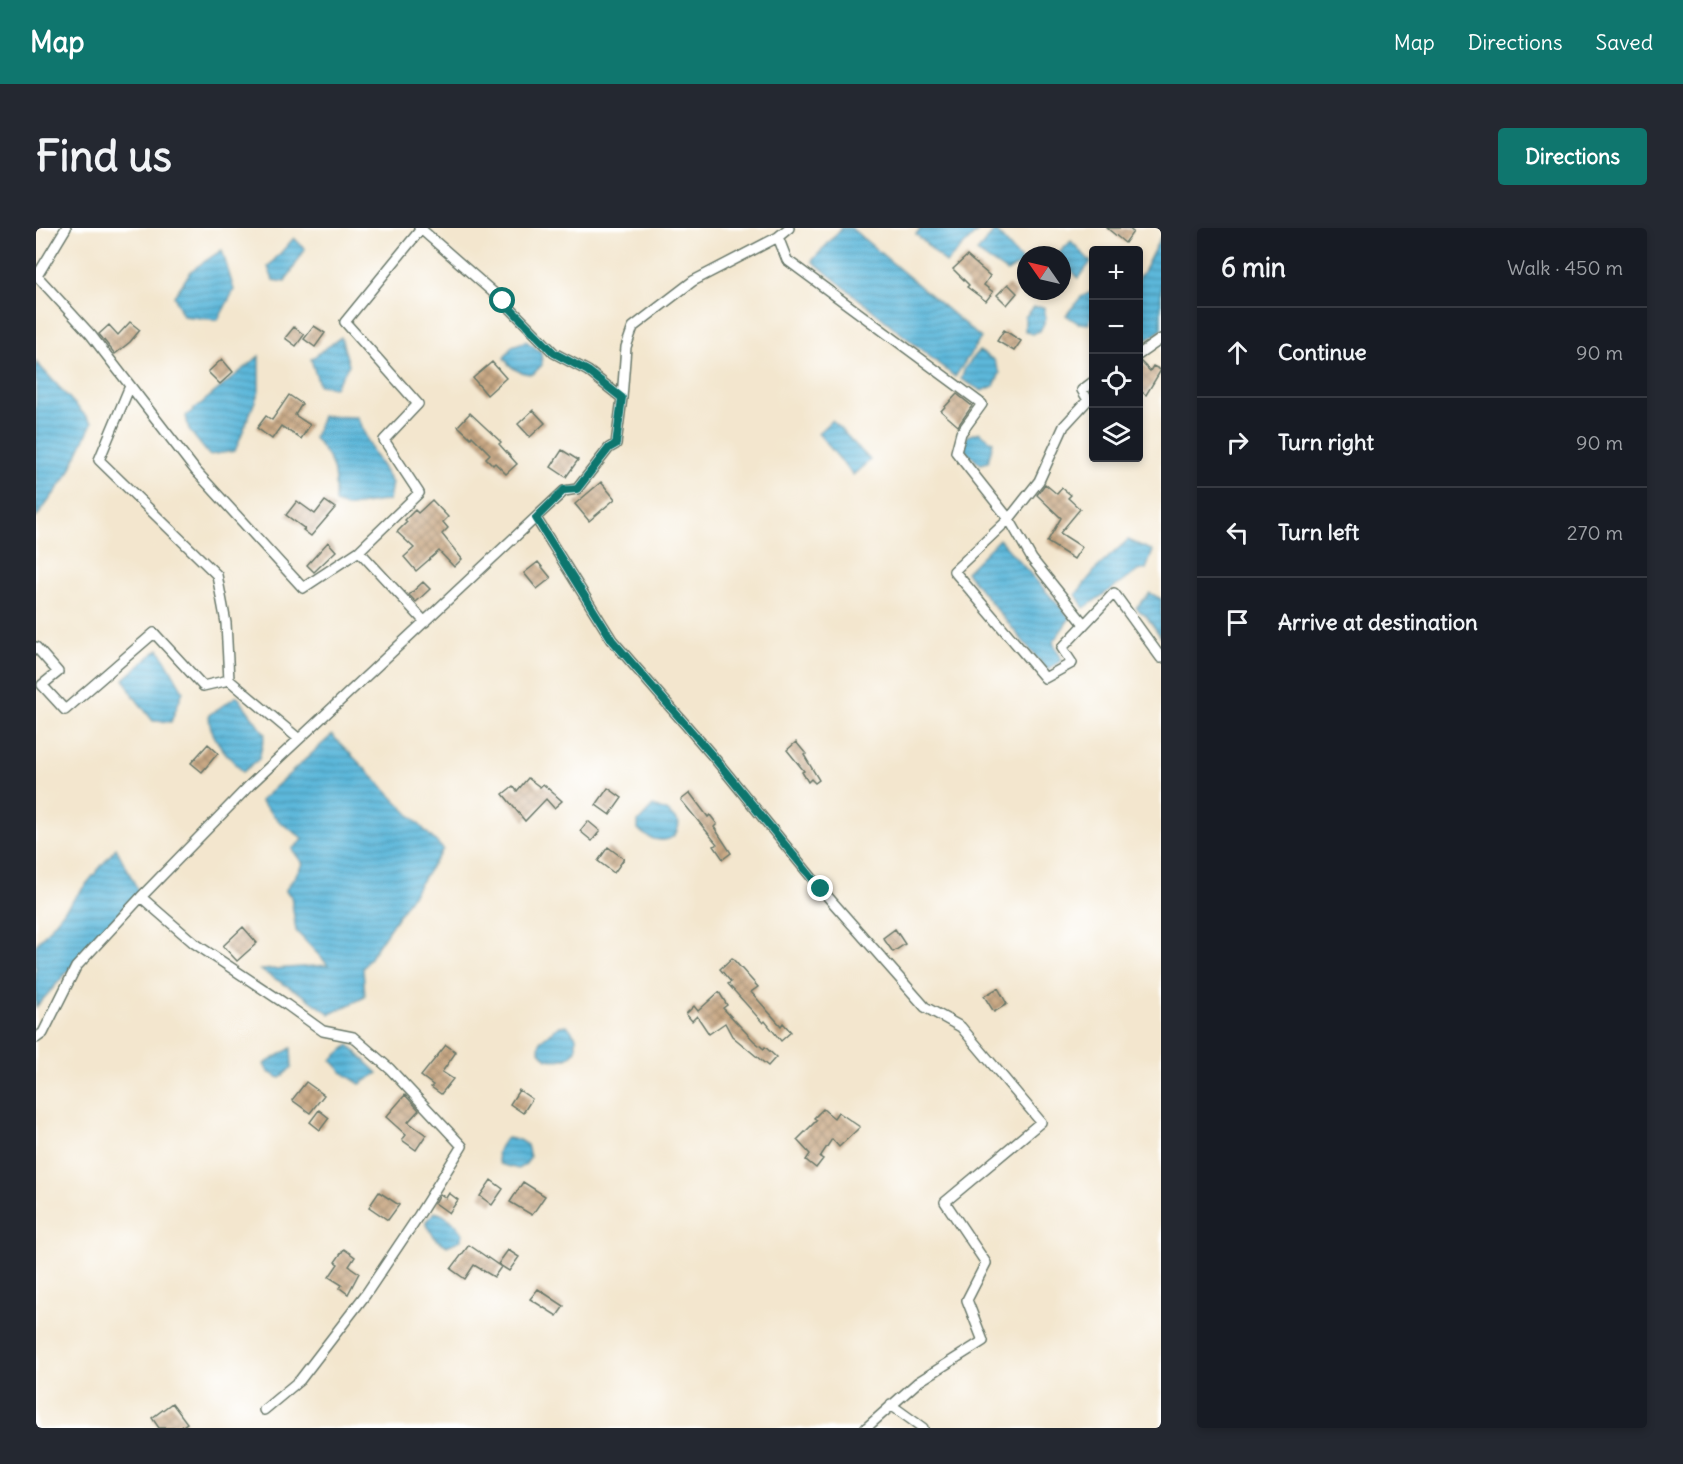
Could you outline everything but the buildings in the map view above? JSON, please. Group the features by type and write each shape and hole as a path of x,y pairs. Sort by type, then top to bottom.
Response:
{"street":[{"path":"66,228 36,276 91,335 196,471 303,588 359,551 419,493 384,440 418,404 345,322 420,229 503,301 554,353 588,371 622,398"},
{"path":"36,1038 43,1033 76,967 250,785 564,490 577,489 609,448 616,444 626,347 633,327 693,281 778,237 789,228"},
{"path":"778,237 787,260 982,404 961,433 956,452 1009,519 1032,559 1084,624"},
{"path":"1139,354 1161,339"},
{"path":"1089,385 1082,390 1088,400 1064,426 1040,481 1009,519 954,571 1045,678 1072,663 1062,648 1114,593 1161,658"},
{"path":"130,386 99,460 217,575 226,623 229,680 299,739"},
{"path":"536,518 612,640 711,754 821,889 925,1007 961,1027 1041,1122 945,1202 986,1263 967,1299 983,1341 918,1382 866,1428"},
{"path":"359,551 425,622"},
{"path":"36,647 58,672 42,685 65,710 154,633 203,686 229,680"},
{"path":"141,897 194,943 323,1031 353,1037 390,1069 462,1146 366,1294 300,1380 264,1410"},
{"path":"891,1405 923,1428"}],"water":[{"path":"842,228 851,228 981,338 955,377 812,261"},
{"path":"921,228 981,228 946,263 916,234"},
{"path":"995,230 1017,255 1017,266 1007,272 977,252"},
{"path":"1161,236 1161,330 1146,340 1143,337 1143,272"},
{"path":"294,238 305,249 285,282 273,280 268,267"},
{"path":"1071,241 1089,260 1089,264 1078,278 1071,269 1071,246 1066,246"},
{"path":"222,250 234,290 218,320 183,316 174,296 192,270"},
{"path":"1089,293 1089,324 1078,323 1066,315 1081,297"},
{"path":"1034,307 1044,307 1046,319 1040,331 1032,334 1025,331 1025,317"},
{"path":"341,337 349,365 335,387 319,385 311,359"},
{"path":"526,341 541,352 542,365 533,374 517,370 504,358 512,346"},
{"path":"979,351 994,360 1000,373 994,386 982,391 961,379 965,368"},
{"path":"259,356 259,391 235,451 209,455 189,430 186,416"},
{"path":"36,362 92,423 67,476 36,518"},
{"path":"322,416 357,417 374,454 392,483 389,500 346,507 335,503 333,468 314,438"},
{"path":"832,420 870,460 853,475 818,433"},
{"path":"979,432 993,442 988,462 980,464 963,449 967,436"},
{"path":"999,539 1070,618 1053,642 1062,660 1047,670 966,572"},
{"path":"1128,540 1153,551 1146,569 1138,571 1084,608 1076,594 1097,568"},
{"path":"1150,593 1161,599 1161,637 1147,617 1136,608"},
{"path":"159,649 183,691 171,722 153,721 132,694 124,679"},
{"path":"237,696 265,734 259,759 243,772 216,739 212,732 209,715"},
{"path":"332,735 443,849 363,968 365,997 330,1014 260,970 328,965 296,931 291,896 285,891 303,864 292,849 304,839 281,823 260,801"},
{"path":"653,806 668,812 679,823 677,831 668,839 656,840 638,829 638,822"},
{"path":"116,848 139,892 36,1007 36,945"},
{"path":"567,1025 576,1037 576,1050 563,1059 547,1059 539,1050 540,1041 560,1026"},
{"path":"349,1045 378,1073 360,1084 343,1073 331,1060"},
{"path":"291,1048 292,1067 280,1078 268,1072 264,1064"},
{"path":"507,1138 519,1140 527,1145 530,1157 526,1164 518,1169 500,1164 498,1160 498,1150"},
{"path":"435,1212 447,1217 458,1227 463,1234 461,1240 447,1246 436,1239 426,1225 426,1221"}],"route":[{"path":"503,301 554,353 588,371 622,398 616,444 609,448 577,489 564,490 536,518 612,640 711,754 821,889"}]}
